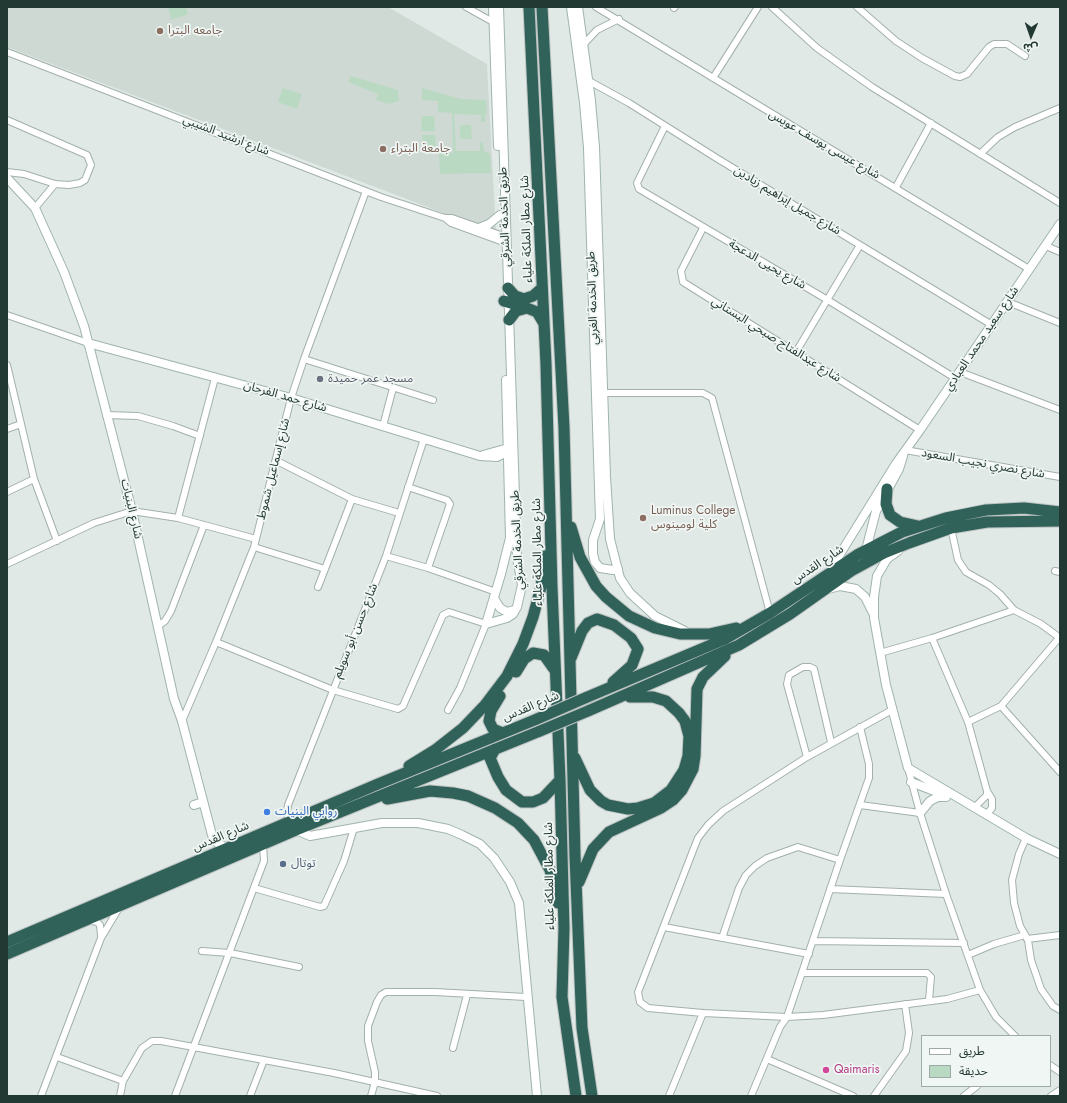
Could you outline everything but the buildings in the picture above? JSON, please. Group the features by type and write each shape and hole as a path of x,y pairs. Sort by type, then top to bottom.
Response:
{"highway":[{"name":"شارع مطار الملكة علياء","path":"529,7 544,325 554,670 560,780 564,928 562,997 576,1096"},
{"path":"542,7 567,510 575,856 582,1028 592,1096"},
{"path":"508,288 515,296 524,299 533,296 542,288"},
{"path":"506,302 534,310 540,315 544,325"},
{"path":"509,320 516,311 527,308"},
{"path":"887,489 886,504 890,514 900,522 919,526"},
{"path":"1000,508 1005,514 1001,521"},
{"name":"شارع القدس","path":"7,954 120,907 264,844 292,826 390,780 725,639 756,622 828,573 867,555 919,526 967,512 1000,508 1024,508 1059,519"},
{"path":"390,780 435,750 463,728 485,705 507,676 534,617 541,587 550,510"},
{"path":"567,510 583,562 596,586 606,597 629,616 655,628 680,634 698,635 720,633 756,622"},
{"name":"شارع القدس","path":"7,942 228,849 292,826 349,808 619,699 758,634 818,593 867,555 909,543 951,528 987,522 1059,519"},
{"path":"570,661 582,631 588,622 597,619 614,626 631,638 638,649 632,665 613,681 611,687"},
{"path":"577,886 588,856 601,838 617,826 661,808 673,800 682,790 693,769 695,756 697,689 707,672 739,644"},
{"path":"502,733 498,732 490,725 489,716 524,659 528,655 539,653 544,655 554,670"},
{"path":"573,753 590,790 601,801 608,805 628,809 638,808 654,803 671,790 684,770 688,756 689,736 685,721 673,706 659,698 639,696 619,699"},
{"path":"495,749 490,758 498,777 506,790 522,802 533,802 543,798 550,793 560,780"},
{"path":"349,808 430,791 468,796 495,808 518,823 534,840 544,858 555,885 564,928"}],"street":[{"path":"466,7 494,22"},
{"name":"طريق الخدمة الشرقي","path":"486,624 501,574 510,533 509,320 506,302 508,288 504,239 500,215 493,7"},
{"name":"طريق الخدمة الشرقي","path":"499,7 510,449 517,562 521,575 522,590 516,610"},
{"name":"طريق الخدمة الغربي","path":"571,7 595,147 604,393 600,519 594,540 594,558 600,568 612,570 618,569"},
{"name":"طريق الخدمة الغربي","path":"578,7 583,45 585,82 602,474 609,532 620,578 625,586 646,609 674,627 698,635"},
{"name":"شارع عيسى يوسف عويس","path":"596,7 619,19 779,119 896,187 1029,269"},
{"path":"713,78 758,7"},
{"path":"772,7 817,48 872,87 1060,203"},
{"path":"857,7 896,41 922,58 955,76 960,77 967,74 989,47 994,44 1007,44 1024,56"},
{"path":"583,45 597,30 619,19"},
{"name":"شارع ارشيد الشيبي","path":"7,52 366,191 445,218 452,218 504,239"},
{"name":"شارع جميل إبراهيم زيادين","path":"585,82 665,126 992,325"},
{"path":"980,154 998,136 1015,127 1060,108"},
{"path":"7,120 87,155 91,165 85,180 74,185 55,184 24,174 7,172"},
{"path":"896,187 931,123"},
{"name":"شارع يحيى الدعجة","path":"665,126 643,169 637,186 703,228 958,375 1060,410"},
{"name":"شارع البنيات","path":"7,178 35,208 64,272 88,343 132,511 171,688 182,721 214,839 228,849"},
{"path":"35,208 55,184"},
{"name":"شارع إسماعيل شموط","path":"182,721 216,642 254,547 277,462 291,398 366,191"},
{"path":"479,228 490,224 500,215"},
{"name":"شارع ارشيد الشيبي","path":"445,218 451,223 504,239"},
{"name":"شارع سعيد محمد العبادي","path":"828,573 904,452 1060,224"},
{"name":"شارع عبدالفتاح صبحي البستاني","path":"703,228 681,271 683,282 920,430"},
{"path":"796,352 826,299 860,245"},
{"path":"1046,246 1060,252"},
{"path":"1008,302 1060,323"},
{"path":"7,315 88,343"},
{"name":"شارع حمد الفرحان","path":"88,343 291,398 480,456 510,449"},
{"path":"304,359 433,400"},
{"path":"7,365 34,479 57,541"},
{"path":"178,518 215,378"},
{"path":"383,426 393,388"},
{"path":"604,393 703,393 712,398 770,613"},
{"path":"106,415 138,416 173,426 200,436"},
{"path":"7,429 21,424"},
{"name":"شارع حسن أبو سويلم","path":"292,826 287,811 288,805 386,556 424,439"},
{"name":"شارع سعيد محمد العبادي","path":"867,555 876,511 899,469 904,452"},
{"name":"شارع نصري نجيب السعود","path":"904,452 1060,477"},
{"path":"277,462 352,499 399,513"},
{"path":"7,492 34,479"},
{"path":"408,487 447,500 450,504 428,568"},
{"path":"318,587 352,499"},
{"path":"7,564 94,524 132,511 178,518 256,539"},
{"path":"158,626 165,621 171,611 204,525"},
{"path":"951,528 958,560 970,576 989,586 1000,594 1014,610 1041,624 1060,638 1001,706 968,722"},
{"path":"909,543 887,559 879,572 874,589 874,618 892,710 920,813 946,894 980,990 996,1017 1014,1035"},
{"path":"254,547 325,569"},
{"path":"386,556 428,568 495,595 500,608 507,612 516,610"},
{"path":"501,574 511,570 521,575"},
{"path":"818,593 840,586 856,589 867,600 874,618"},
{"path":"216,642 333,690 393,709 401,708 443,615 449,612 486,624 507,618 516,610"},
{"path":"880,652 932,638 1014,610"},
{"path":"448,710 460,688 486,624"},
{"path":"932,638 968,722 987,791 992,799 993,805 986,815"},
{"path":"807,757 786,684 789,675 803,667 810,667 814,670 831,742"},
{"path":"1001,706 1060,772"},
{"path":"892,710 831,742 723,812 708,825 698,838 639,988 638,996 640,1002 648,1008 703,1013 786,1017 823,1015 953,998 980,990"},
{"path":"751,1096 786,1017 860,805 870,771 860,727"},
{"path":"908,768 1026,838 1060,854"},
{"path":"911,782 958,799"},
{"path":"974,808 987,795 987,791"},
{"path":"920,813 930,801 938,797 947,796"},
{"path":"194,805 203,802"},
{"path":"860,805 920,813"},
{"path":"292,826 310,836 382,823 406,821 430,825 462,835 480,844 494,858 510,882 519,903 526,997 537,1096"},
{"path":"254,888 320,907 324,906 344,861 354,828"},
{"path":"1026,838 1019,854 1012,880 1014,903 1026,937 1031,960 1041,989 1053,1006 1060,1010"},
{"path":"176,1096 193,1047 230,954 264,861 264,844"},
{"path":"722,938 739,888 746,875 755,866 767,858 798,847 840,860"},
{"path":"830,889 946,894"},
{"path":"41,1096 101,938 120,907"},
{"path":"89,920 97,922 100,926 101,938"},
{"path":"664,927 809,954"},
{"path":"968,955 994,944 1026,937 1060,935"},
{"path":"813,941 964,943"},
{"path":"202,951 230,954 299,967"},
{"path":"802,973 927,973 931,977 930,1000"},
{"path":"371,1096 375,1082 368,1026 381,995 392,991 526,997"},
{"path":"453,1048 467,995"},
{"path":"874,1096 906,1051 909,1033 905,1004"},
{"path":"669,1096 703,1013"},
{"path":"120,1096 123,1081 142,1048 148,1043 161,1041 375,1082 437,1096"},
{"path":"57,1057 123,1081"},
{"path":"767,1059 852,1096"},
{"path":"250,1096 264,1060"},
{"path":"1051,1066 1060,1072"},
{"path":"964,1096 976,1087"},
{"path":"1051,1096 1060,1090"}],"shaded area":[{"name":"جامعة البتراء","path":"7,7 388,7 487,64 496,233 7,47"}],"green space":[{"path":"168,7 186,7 188,14 171,20"},
{"path":"351,76 398,90 399,101 389,104 376,100 378,94 348,82"},
{"path":"283,88 302,94 297,109 278,102"},
{"path":"422,88 461,99 486,100 487,114 485,114 485,122 481,122 481,115 454,114 456,151 480,151 480,142 483,143 484,151 490,154 491,173 440,174 439,153 453,153 452,113 438,112 438,101 422,100"},
{"path":"422,116 434,116 435,131 421,131"},
{"path":"460,125 471,125 472,139 460,139"},
{"path":"422,135 435,135 436,146 429,146 429,149 424,149"}],"place":[{"name":"جامعه البترا","path":"160,31"},
{"name":"جامعة البتراء","path":"383,149"},
{"name":"مسجد عمر حميدة","path":"320,379"},
{"name":"Luminus College كلية لومينوس","path":"643,518"},
{"name":"روابي البنيات","path":"267,812"},
{"name":"توتال","path":"283,864"},
{"name":"Qaimaris","path":"826,1070"}]}
